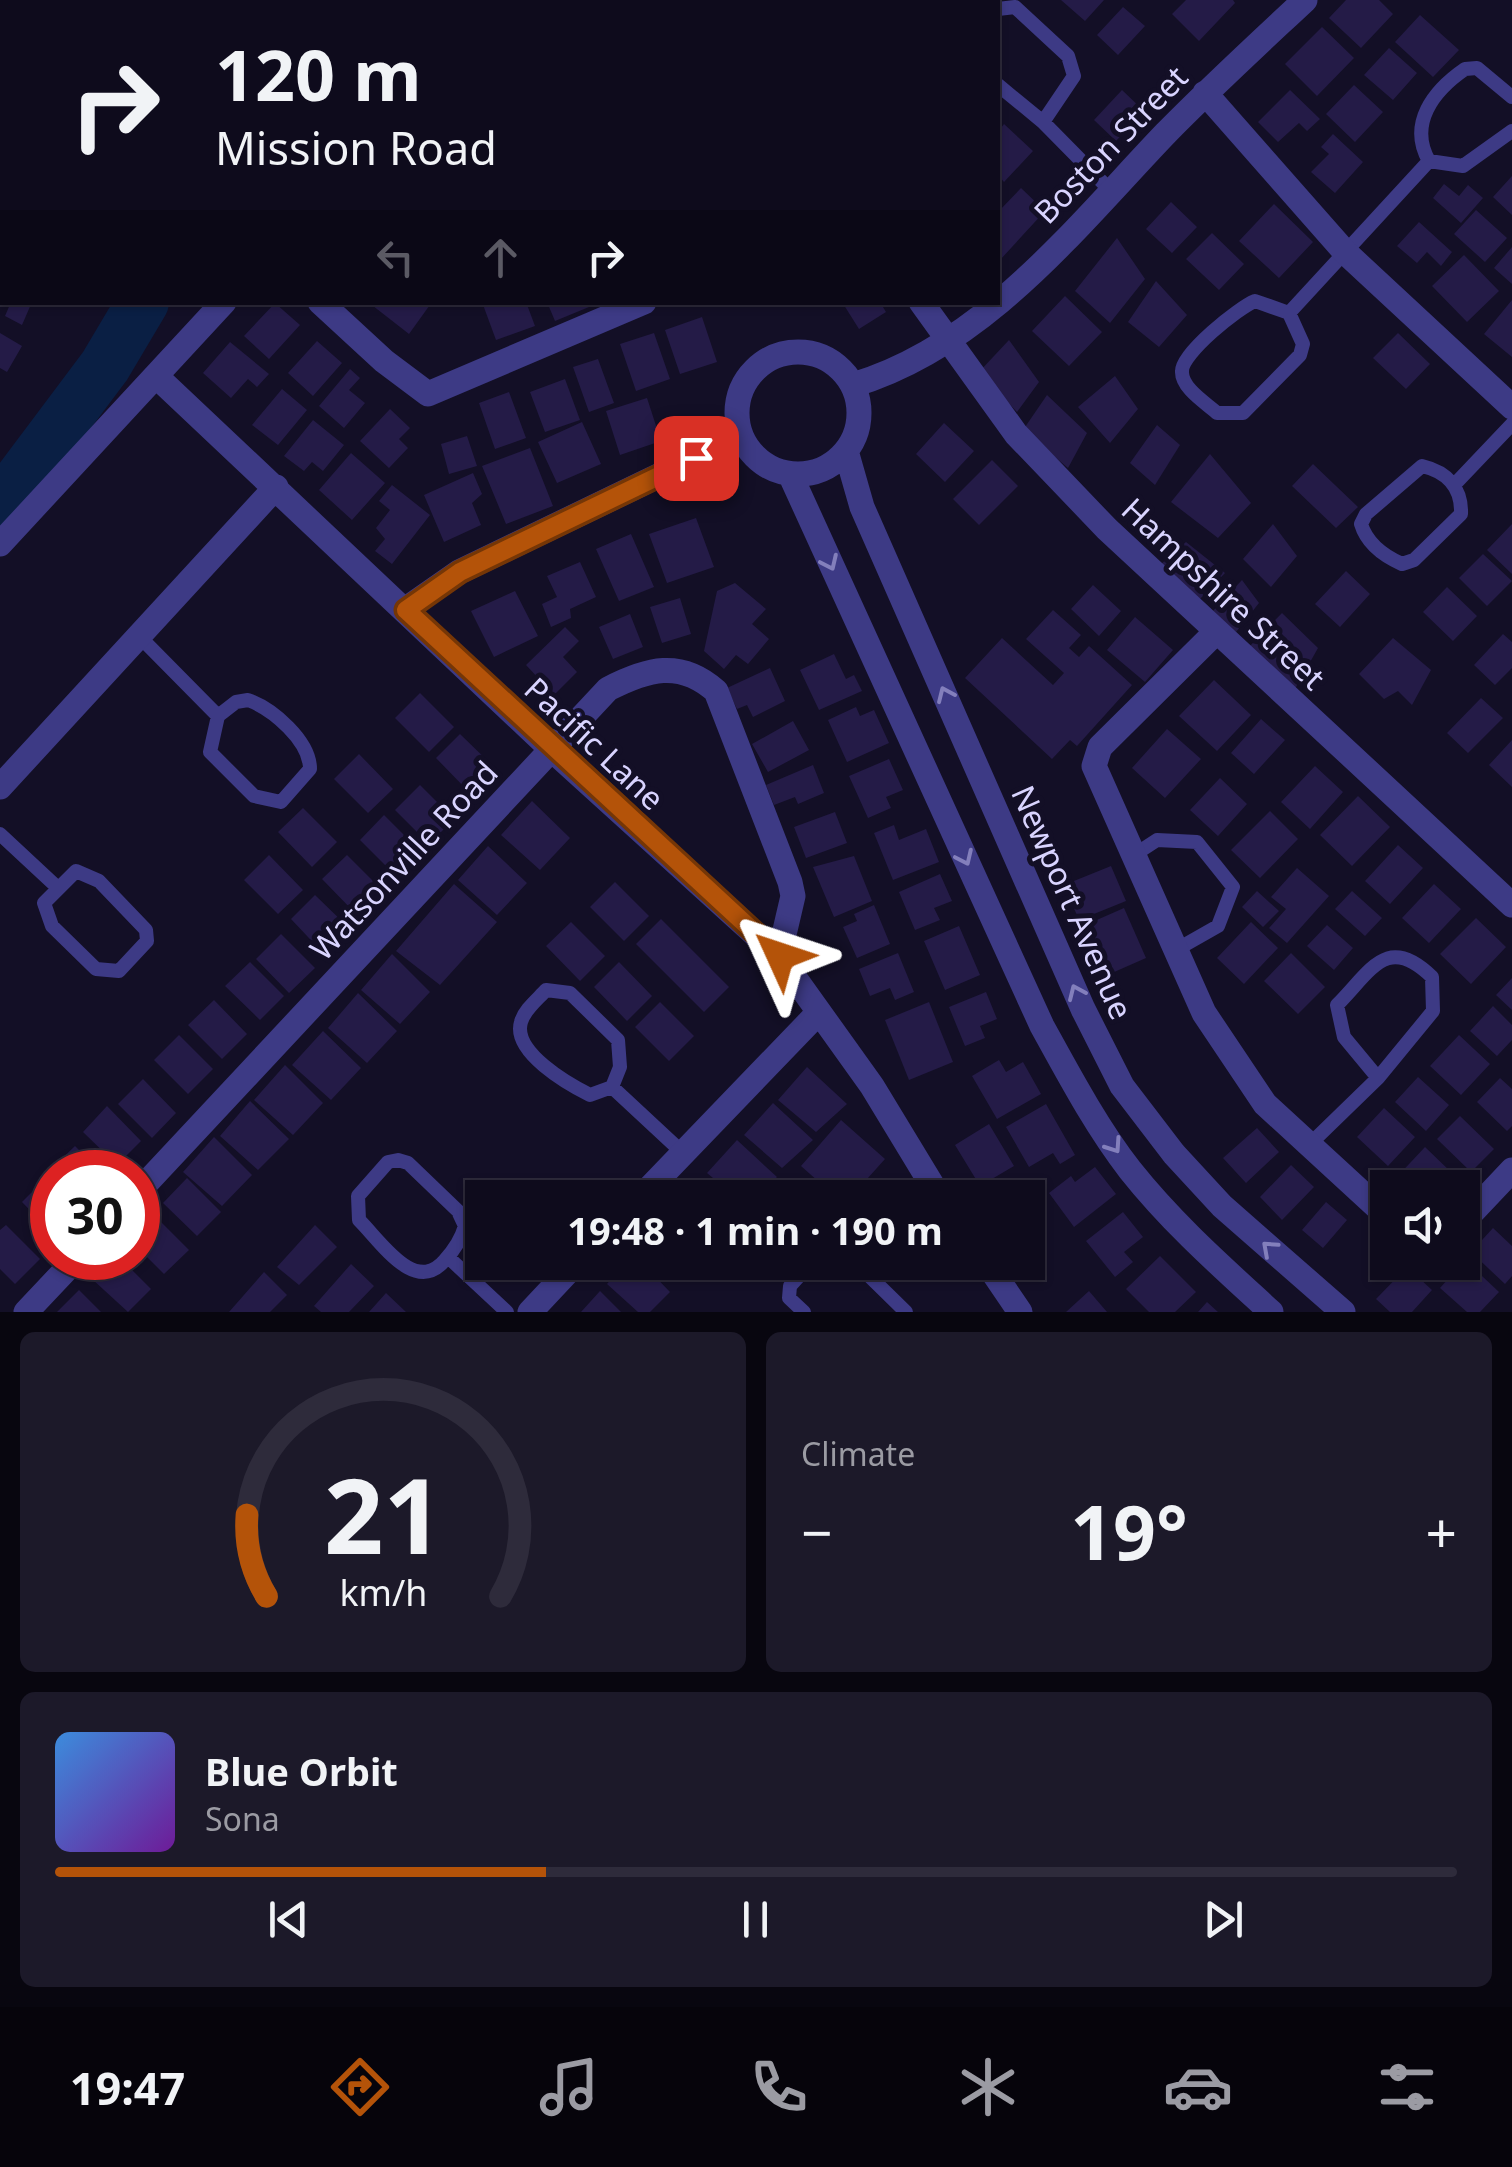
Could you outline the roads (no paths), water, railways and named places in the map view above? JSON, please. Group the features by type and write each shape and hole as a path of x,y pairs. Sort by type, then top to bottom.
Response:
{"street":[{"name":"Boston Street","path":"1000,302 1205,93 1305,0"},
{"path":"1205,93 1345,252 1512,406"},
{"path":"0,544 221,305"},
{"path":"323,305 384,362 428,394 637,305"},
{"name":"Hampshire Street","path":"923,305 1016,434 1216,632 1512,905"},
{"name":"Boston Street","path":"853,385 881,377 948,344 996,305"},
{"path":"803,351 823,356 853,385 859,419 846,451 822,470 790,474 760,461 741,436 736,416 738,395 748,376 772,357 803,351"},
{"name":"Pacific Lane","path":"156,376 551,748 780,956 928,1180"},
{"path":"406,610 460,572 741,436"},
{"name":"Newport Avenue","path":"846,451 862,507 1075,991 1122,1086 1222,1206 1343,1312"},
{"path":"790,474 1042,1026 1068,1072 1130,1170 1192,1240 1272,1312"},
{"path":"0,787 276,487"},
{"path":"1216,632 1095,756 1094,766 1204,1014 1265,1104 1370,1201"},
{"name":"Watsonville Road","path":"160,1168 608,689 644,670 677,669 716,691 790,882 792,896 780,956"},
{"path":"657,1180 820,1012"},
{"path":"1480,1204 1512,1170"},
{"path":"26,1312 56,1280"},
{"path":"530,1312 561,1280"},
{"path":"998,1280 1020,1312"}],"lane":[{"path":"1000,9 1015,6 1068,56 1074,76 1043,122"},
{"path":"1429,161 1420,146 1421,115 1455,76 1477,68 1512,96"},
{"path":"1000,87 1043,122 1111,191"},
{"path":"1429,161 1463,166 1512,131"},
{"path":"1288,313 1429,161"},
{"path":"1255,301 1288,313 1303,344 1300,356 1243,413 1217,413 1186,384 1182,371 1187,358 1240,307 1255,301"},
{"path":"1455,484 1512,424"},
{"path":"1414,468 1434,468 1455,484 1462,498 1461,514 1414,560 1402,564 1387,557 1365,535 1362,524 1366,514 1414,468"},
{"path":"140,636 218,716"},
{"path":"248,700 306,746 310,769 282,802 254,796 217,764 209,740 218,716 236,702 248,700"},
{"path":"0,834 58,888"},
{"path":"1131,856 1157,840 1197,842 1232,887 1218,926 1174,951"},
{"path":"76,871 99,881 138,918 147,941 119,971 96,969 45,916 44,903 58,888 76,871"},
{"path":"1308,1146 1378,1078 1434,1011 1432,977 1415,960 1398,954 1384,957 1338,1005 1344,1037 1378,1078"},
{"path":"546,990 570,993 618,1040 620,1067 612,1087 590,1095 570,1085 526,1048 520,1034 521,1018 546,990"},
{"path":"612,1087 683,1153"},
{"path":"388,1162 408,1163 458,1211 465,1226 448,1257 434,1273 422,1276 410,1270 359,1220 358,1196 388,1162"},
{"path":"448,1257 508,1312"},
{"path":"796,1280 790,1286 789,1298 804,1312"},
{"path":"873,1280 906,1312"}],"waterway":[{"path":"0,506 105,366 141,305"}]}
